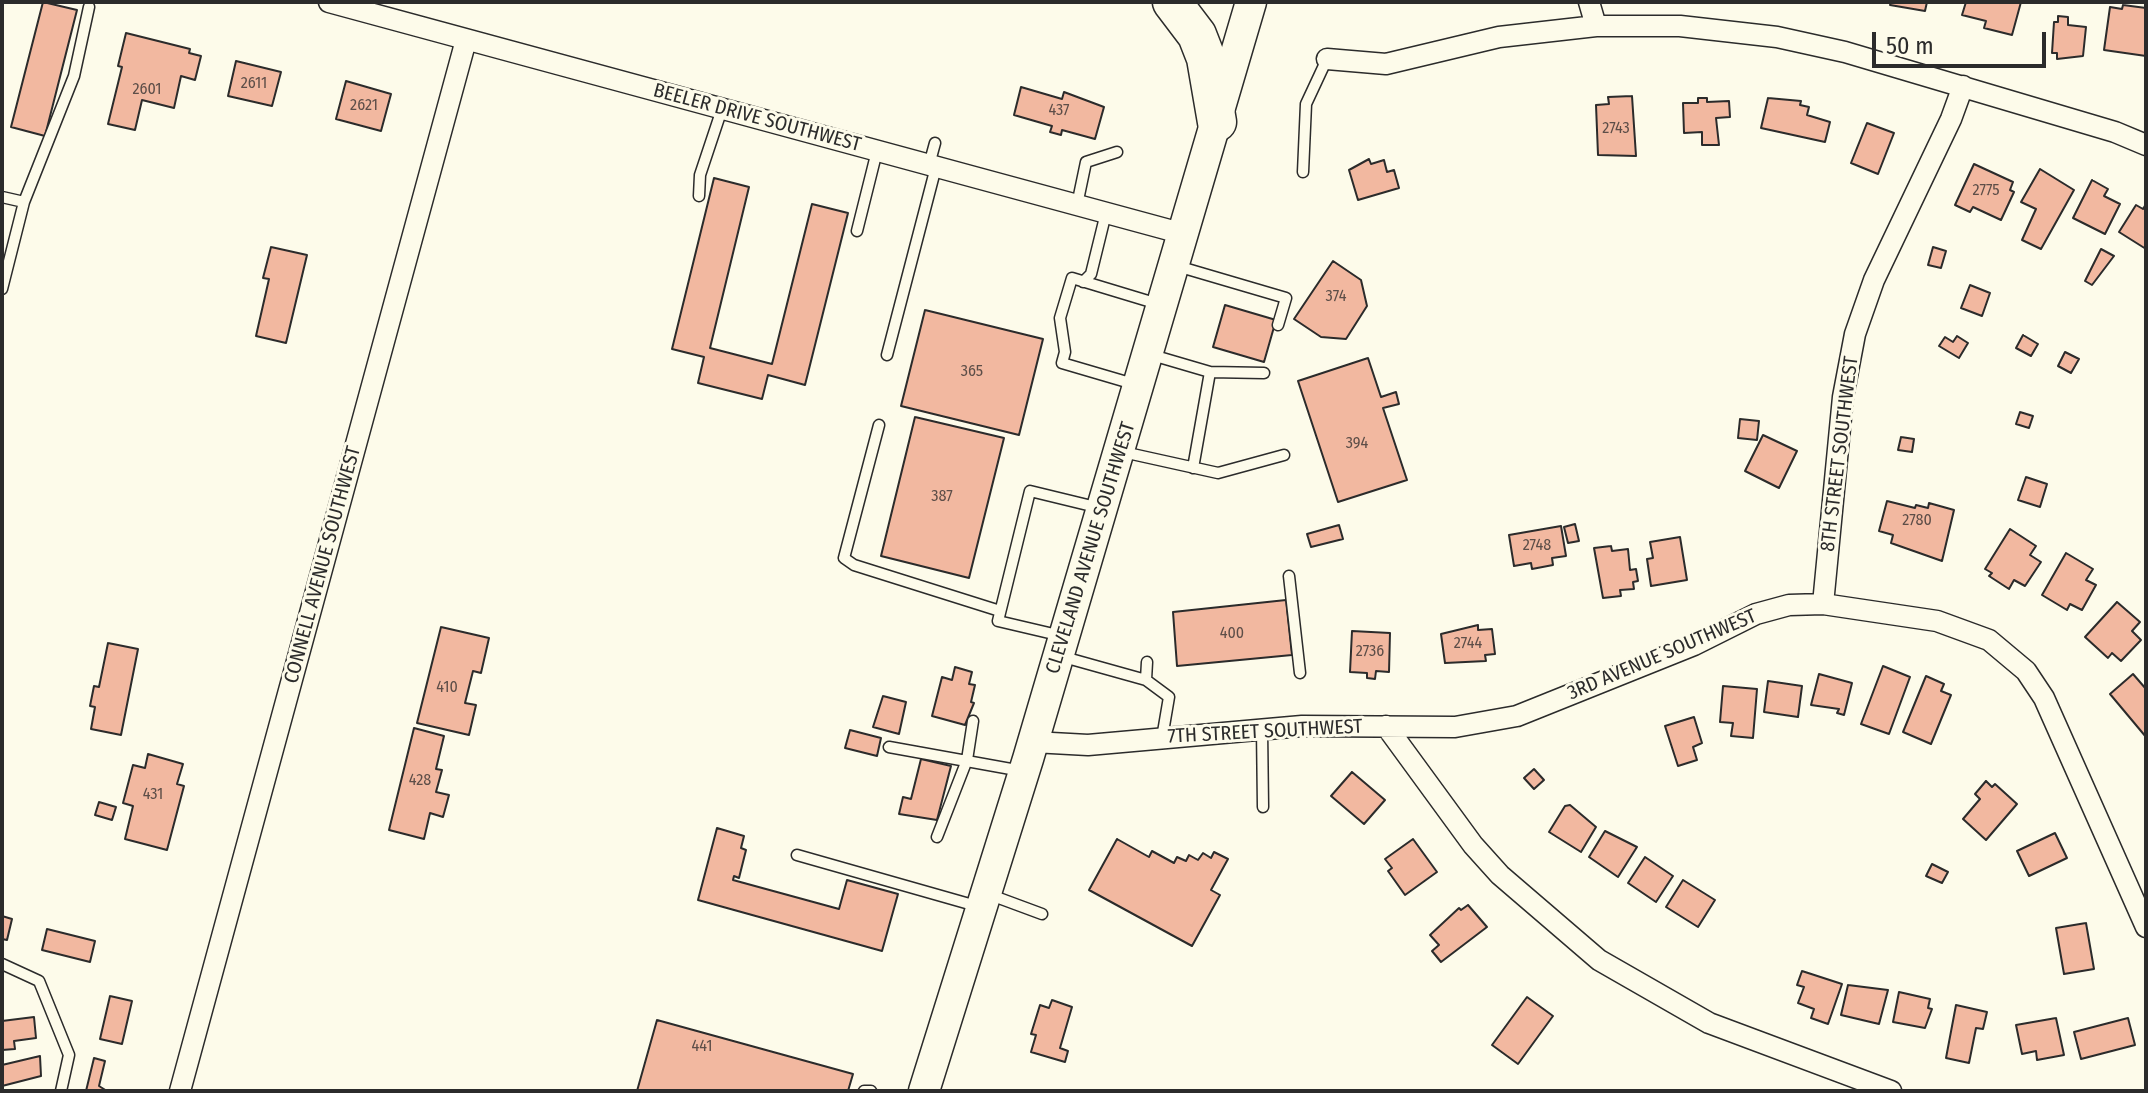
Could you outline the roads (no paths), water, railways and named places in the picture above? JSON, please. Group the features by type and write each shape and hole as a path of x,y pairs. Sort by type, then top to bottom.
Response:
{"highway":[{"path":"1172,2 1197,35 1206,58 1217,122"}],"main road":[{"name":"CLEVELAND AVENUE SOUTHWEST","path":"924,1091 1033,742 1251,2"}],"street":[{"name":"BEELER DRIVE SOUTHWEST","path":"329,2 1184,234"},
{"path":"1589,2 1596,26"},
{"path":"1327,59 1386,64 1499,37 1596,26 1680,26 1777,37 1845,52 2115,132 2146,145"},
{"name":"CONNELL AVENUE SOUTHWEST","path":"180,1091 466,40"},
{"name":"8TH STREET SOUTHWEST","path":"1823,604 1843,397 1855,334 1874,280 1951,119 1963,86"},
{"name":"3RD AVENUE SOUTHWEST","path":"1386,726 1455,727 1517,716 1694,645 1756,614 1789,605 1823,604 1937,621 1989,640 2026,671 2044,698 2146,927"},
{"name":"7TH STREET SOUTHWEST","path":"1033,742 1088,745 1262,729 1386,726 1473,845 1500,875 1599,960 1709,1023 1891,1091"}],"lane":[{"path":"2,289 24,202 74,76 89,7"},
{"path":"1303,172 1306,104 1327,59"},
{"path":"699,196 700,175 722,109"},
{"path":"887,355 935,143"},
{"path":"857,231 877,151"},
{"path":"1077,205 1086,162 1117,152"},
{"path":"2,197 24,202"},
{"path":"1083,282 1091,274 1106,213"},
{"path":"1175,265 1286,298 1278,325"},
{"path":"1139,386 1062,363 1065,352 1060,318 1072,278 1163,306"},
{"path":"1149,353 1210,372 1264,373"},
{"path":"1193,468 1210,372"},
{"path":"879,425 844,558 854,565 1000,611"},
{"path":"1120,451 1218,473 1284,455"},
{"path":"1102,509 1030,491 998,621 1146,680 1169,697 1162,738"},
{"path":"1289,576 1300,673"},
{"path":"1146,680 1147,662"},
{"path":"937,837 967,760 973,721"},
{"path":"1262,729 1263,807"},
{"path":"889,747 1024,771"},
{"path":"797,855 1042,914"},
{"path":"2,964 39,981 69,1055 61,1091"},
{"path":"864,1091 871,1091"}]}
